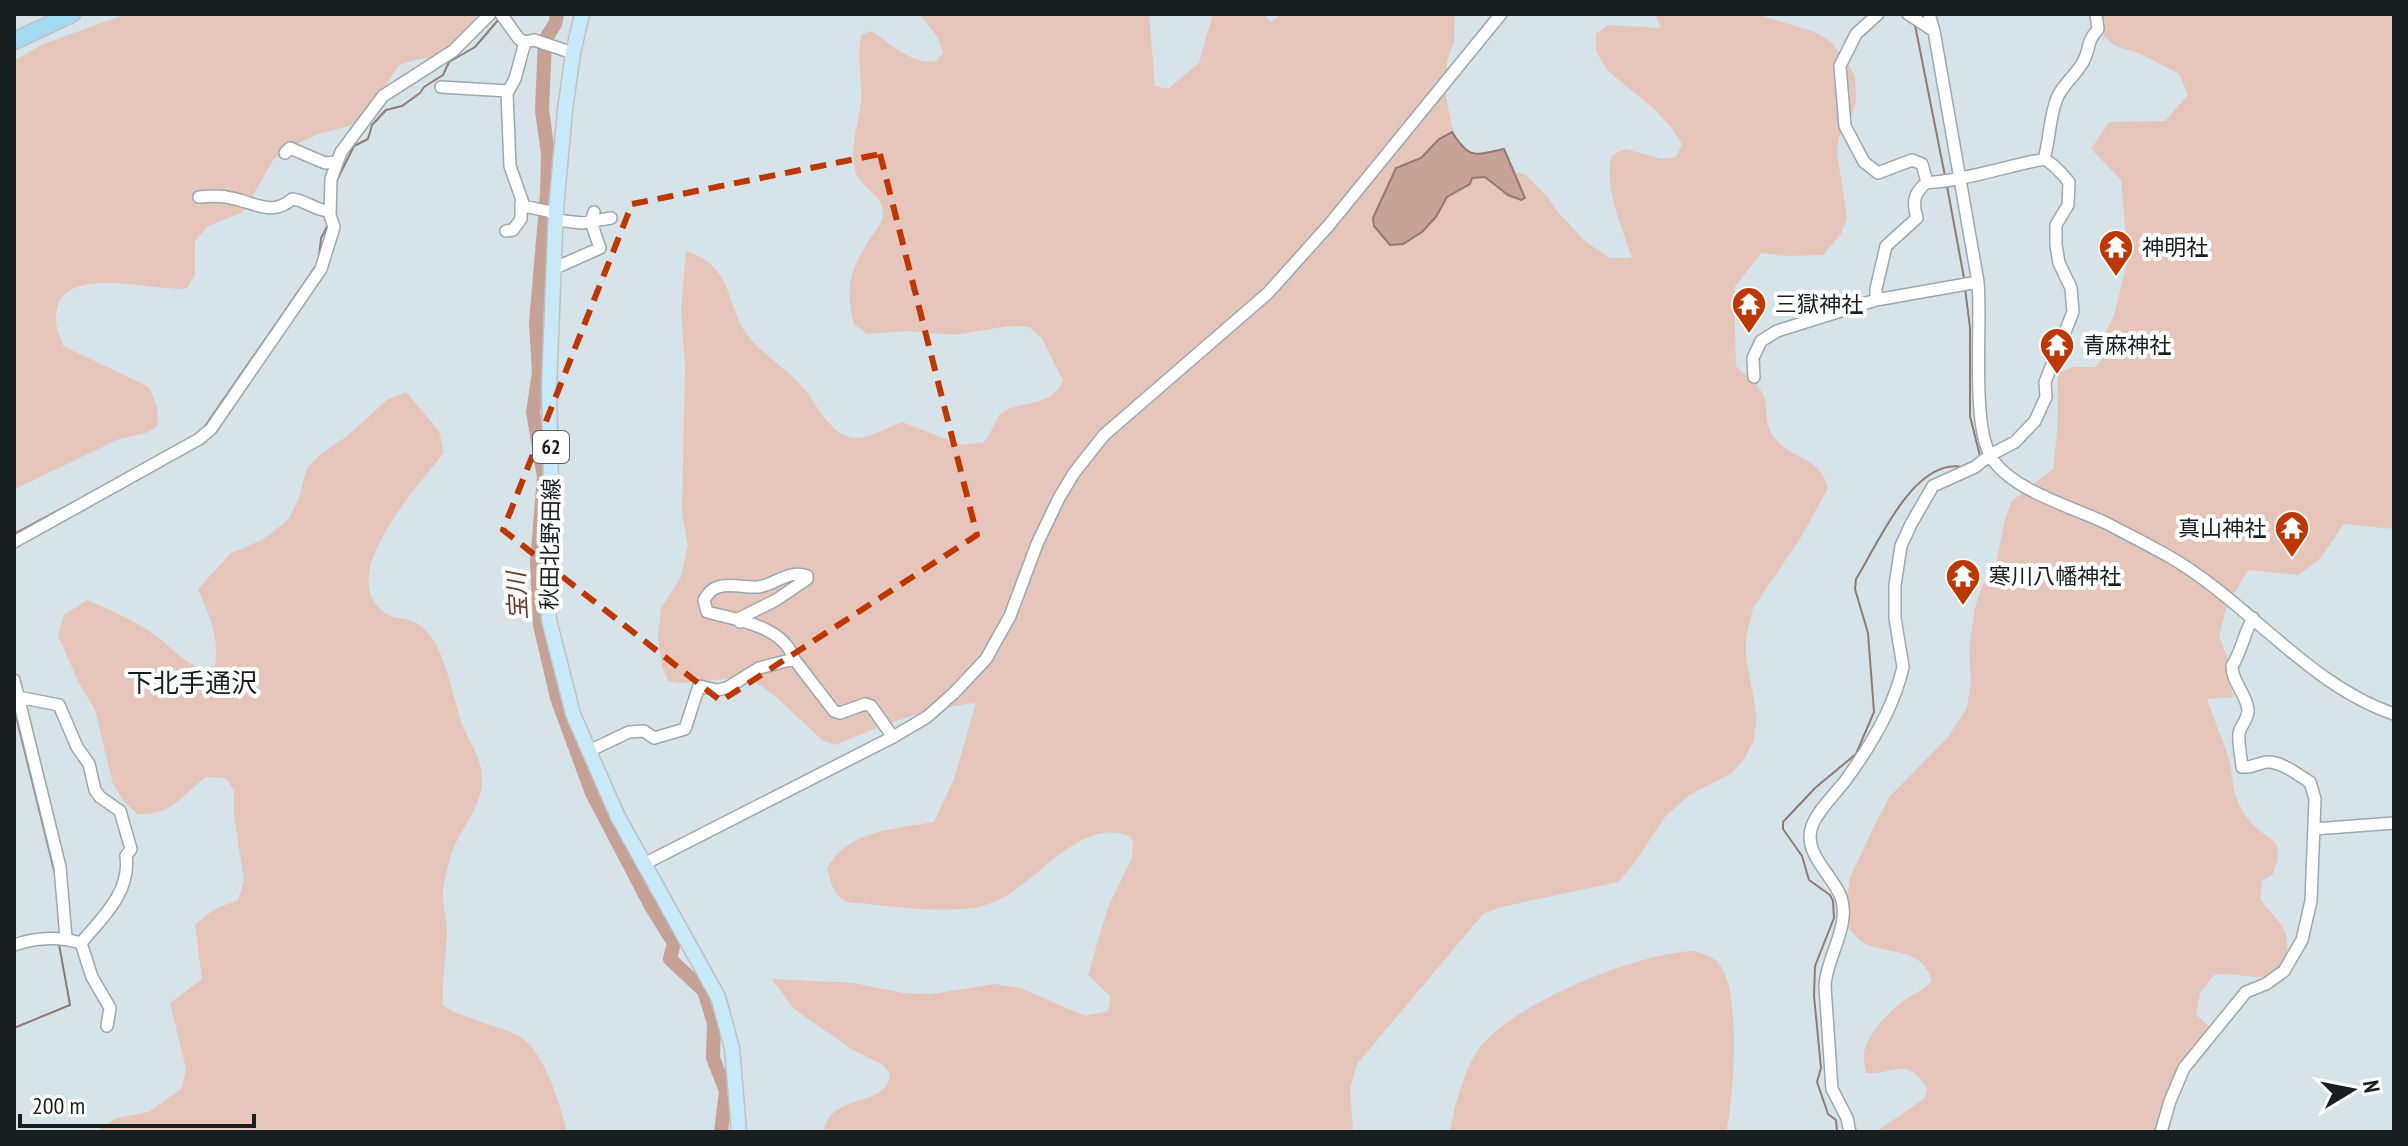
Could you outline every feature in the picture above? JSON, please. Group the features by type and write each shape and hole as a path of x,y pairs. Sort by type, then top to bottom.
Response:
{"highway":[{"path":"14,31 49,14"},
{"path":"14,41 72,14"}],"main road":[{"name":"秋田北野田線","path":"582,14 573,53 551,214 551,484 547,593 552,636 573,714 618,817 718,997 737,1083 739,1132"}],"street":[{"path":"14,542 199,439 211,429 321,269 331,217 331,179 352,136 383,96 453,51 490,14"},
{"path":"644,864 927,717 986,659 1010,616 1037,544 1059,498 1104,435 1268,293 1329,225 1501,14"},
{"path":"1878,14 1856,34 1840,66 1845,126 1864,162 1878,173 1912,160 1922,164 1927,182"},
{"path":"1908,14 1934,31"},
{"path":"1929,14 1934,31 1952,179 1978,282 1981,310 1980,403 1985,443 1990,455 2016,482 2169,556 2196,573 2358,700 2394,714"},
{"path":"2044,159 2057,98 2084,60 2088,41 2098,29 2096,14"},
{"path":"503,17 519,39 573,53"},
{"path":"506,231 513,230 521,219 521,203 510,166 508,91 523,58 525,42"},
{"path":"441,87 508,91"},
{"path":"285,153 290,148 325,163 337,162"},
{"path":"1850,1132 1847,1118 1832,1089 1825,986 1825,972 1837,943 1842,916 1841,898 1811,848 1812,826 1861,759 1893,701 1902,674 1895,618 1895,585 1901,546 1911,524 1933,486 1975,467 2015,442 2035,421 2046,397 2045,382 2073,312 2071,288 2059,263 2056,245 2056,225 2068,205 2069,182 2044,159 2035,159 2016,167 1927,182 1916,192 1913,206 1917,218 1886,246 1876,300"},
{"path":"199,197 217,195 270,208 297,199 331,217"},
{"path":"521,203 551,214 611,218"},
{"path":"553,269 600,248 592,217"},
{"path":"1754,377 1753,358 1761,341 1777,331 1876,300 1978,282"},
{"path":"740,622 740,618 776,600 807,576 799,573 760,587 732,585 710,591 704,600 707,612 773,633 788,644 794,659 834,711 840,713 858,705 871,706 893,737"},
{"path":"2161,1132 2184,1068 2246,992 2266,984 2284,971 2302,940 2311,901 2315,799 2310,782 2275,762 2242,767 2239,731 2248,716 2243,694 2232,678 2232,666 2243,634 2253,618"},
{"path":"589,751 629,732 644,731 654,738 685,729 699,686 717,690 727,688 759,668 794,659"},
{"path":"14,680 60,867 66,938"},
{"path":"18,697 59,705 77,747 89,764 95,790 120,811 128,833 131,849 126,856 121,889 112,908 81,943"},
{"path":"2314,829 2394,823"},
{"path":"14,945 33,939 66,938 81,943"},
{"path":"81,943 92,977 110,1008 107,1026"}],"highlighted area":[{"path":"880,154 977,535 721,701 503,530 632,204"}],"shaded area":[{"path":"126,14 478,14 446,56 399,65 366,117 349,126 318,134 288,148 274,159 243,212 208,226 195,241 195,275 187,288 87,284 71,290 59,302 56,321 63,346 149,387 157,406 158,426 146,433 119,439 15,489 14,61 41,45"},
{"path":"920,14 1149,14 1155,86 1168,89 1199,63 1213,14 1263,14 1270,21 1278,18 1279,14 1455,14 1454,42 1447,61 1446,96 1459,144 1477,159 1526,175 1585,241 1609,258 1632,258 1612,194 1612,155 1626,149 1661,159 1676,157 1682,144 1653,108 1608,71 1596,52 1596,34 1608,25 1661,28 1655,14 1756,14 1815,32 1831,42 1855,76 1856,102 1850,121 1839,137 1837,152 1847,218 1841,234 1823,255 1761,253 1734,288 1736,366 1763,394 1768,426 1774,437 1819,470 1828,488 1800,539 1753,608 1746,638 1746,656 1757,718 1753,742 1732,773 1689,795 1665,817 1618,882 1501,907 1483,914 1357,1064 1350,1088 1353,1132 823,1132 828,1119 837,1110 880,1092 887,1085 890,1074 883,1065 853,1050 794,1009 772,979 853,983 903,993 932,994 994,984 1020,988 1085,1016 1108,1011 1111,997 1088,975 1108,907 1132,858 1131,837 1113,832 1078,842 1013,891 980,907 922,909 845,901 835,891 827,869 836,856 859,839 934,822 954,779 976,703 904,718 835,745 822,740 775,696 749,677 680,683 668,681 662,666 658,638 661,608 681,577 688,545 682,514 685,366 681,310 686,251 713,267 727,288 749,337 805,389 834,428 849,437 869,436 902,422 961,445 984,442 1002,412 1045,399 1063,381 1042,338 1029,327 1009,326 954,335 907,331 867,334 854,324 851,278 858,259 883,216 880,202 858,177 853,161 861,102 861,35 871,31 910,57 936,61 943,53 938,38"},
{"path":"2100,14 2394,14 2394,529 2344,524 2319,560 2298,575 2248,570 2227,605 2219,636 2228,659 2227,679 2234,697 2207,699 2227,753 2238,801 2255,827 2277,845 2273,874 2262,881 2260,899 2284,930 2287,950 2279,969 2267,976 2214,975 2200,993 2196,1015 2209,1026 2175,1075 2154,1132 1876,1132 1925,1098 1927,1088 1906,1069 1866,1073 1866,1047 1874,1031 1900,1003 1932,981 1928,971 1915,958 1868,945 1848,928 1846,906 1850,878 1890,796 1948,737 1967,708 1971,681 1969,646 1975,608 1982,586 1996,564 2005,519 2012,501 2053,469 2058,373 2073,367 2095,367 2106,355 2106,331 2114,315 2128,259 2121,180 2091,149 2109,122 2165,121 2188,95 2179,74 2141,54 2115,46 2104,36"},
{"path":"1452,132 1468,151 1474,153 1504,149 1525,198 1521,200 1508,195 1485,177 1472,178 1470,184 1447,197 1436,217 1422,232 1403,244 1390,245 1374,226 1373,218 1396,168 1421,158 1439,139"},
{"path":"406,392 439,431 444,452 401,507 374,554 369,577 371,597 385,613 416,623 434,641 463,726 477,755 482,781 478,802 453,849 444,882 447,932 443,1005 514,1034 531,1046 551,1081 567,1132 96,1132 117,1118 149,1112 182,1088 186,1069 170,1003 202,979 195,924 215,909 238,900 244,881 234,815 234,791 226,778 206,777 159,812 137,814 123,800 113,784 95,710 58,636 64,615 87,600 147,630 199,668 207,671 215,666 215,636 198,589 231,553 262,540 288,520 299,498 307,468 322,453 346,437 387,400"},
{"path":"1693,951 1718,962 1727,979 1731,999 1734,1047 1726,1132 1450,1132 1460,1090 1473,1058 1494,1033 1517,1015 1576,984 1609,971 1669,954"}],"waterway":[{"name":"宝川","path":"557,14 545,40 542,110 548,154 547,194 536,323 539,372 533,412 544,477 537,562 540,625 557,698 592,793 651,906 674,943 670,959 704,991 714,1023 713,1058 726,1091 721,1132"},
{"path":"336,182 354,146 368,139 372,125 386,110 402,106 443,75 449,62 475,47 499,19"},
{"path":"1915,25 1945,176"},
{"path":"1947,186 1964,278"},
{"path":"335,213 336,200"},
{"path":"319,257 321,238 328,225"},
{"path":"203,429 318,263"},
{"path":"1965,288 1970,328 1970,416 1980,456"},
{"path":"1837,1132 1836,1120 1828,1114 1817,1082 1821,1068 1814,996 1815,966 1834,918 1833,901 1830,895 1809,880 1802,856 1783,829 1783,822 1815,788 1856,754 1874,712 1868,633 1855,589 1856,579 1898,507 1912,490 1928,476 1944,468 1962,467"},
{"path":"14,534 80,499"},
{"path":"14,708 55,874"},
{"path":"14,1028 70,1005 59,944"}],"place":[{"name":"神明社","path":"2116,278"},
{"name":"三獄神社","path":"1749,335"},
{"name":"青麻神社","path":"2057,376"},
{"name":"真山神社","path":"2292,559"},
{"name":"寒川八幡神社","path":"1963,607"}],"district":[{"name":"下北手通沢","path":"192,682"}]}
